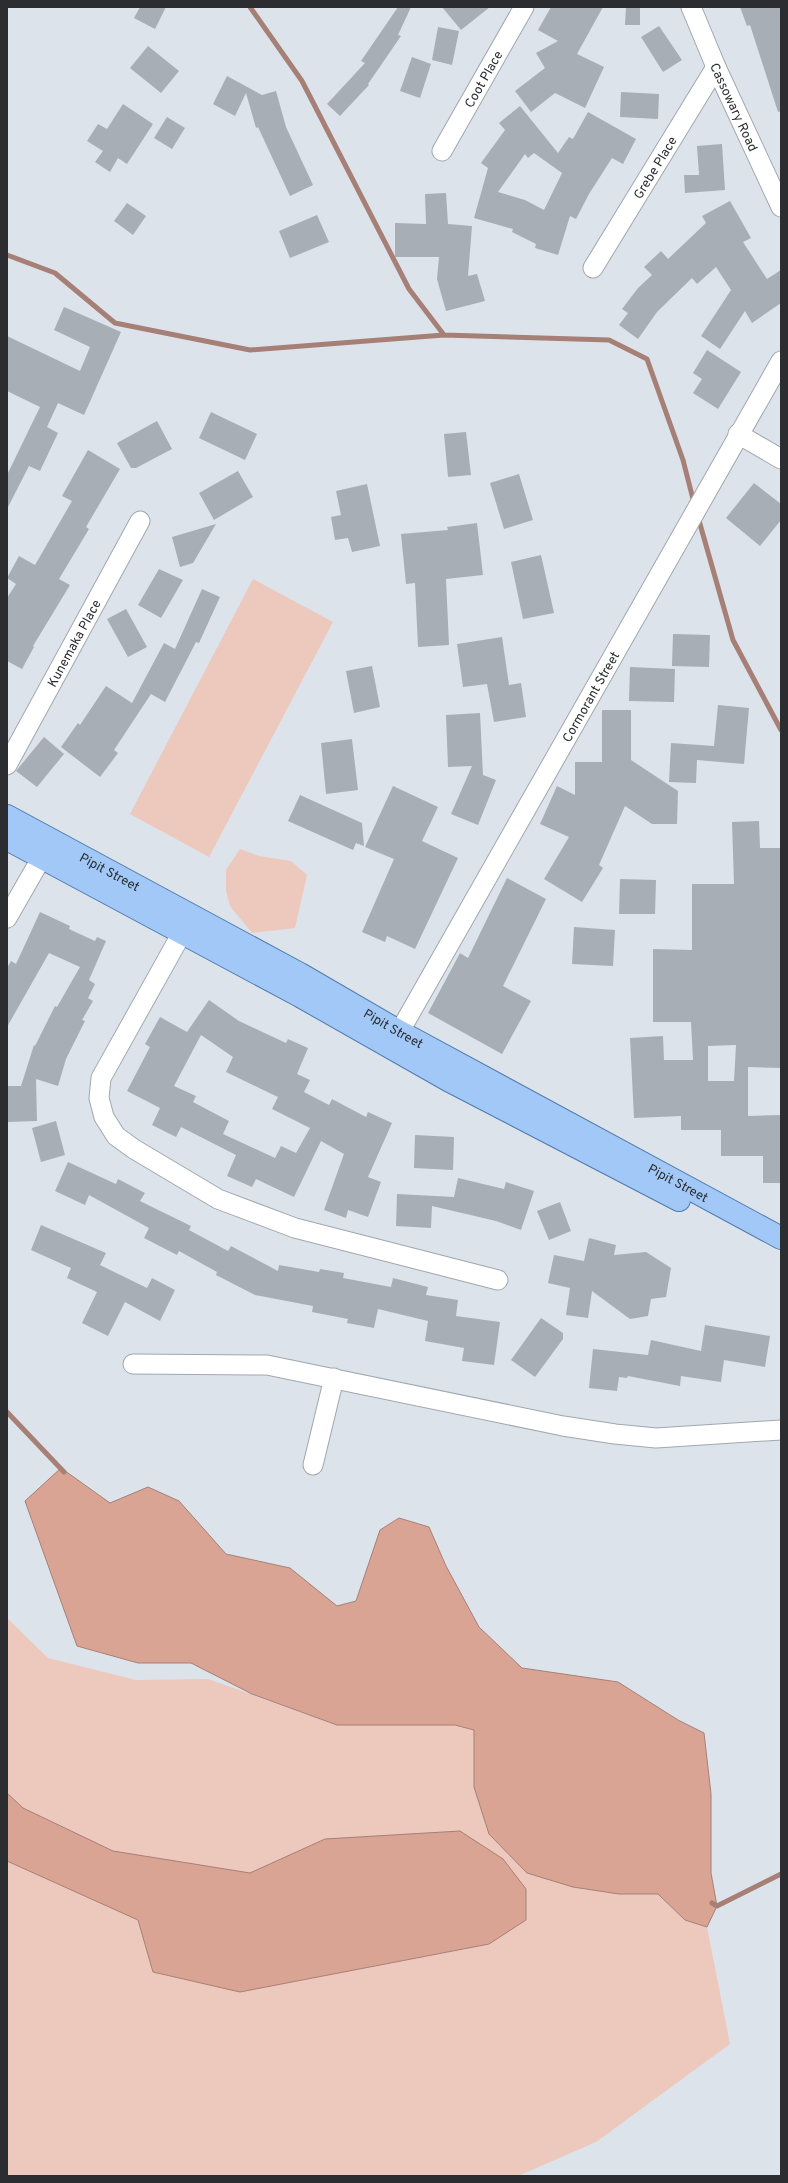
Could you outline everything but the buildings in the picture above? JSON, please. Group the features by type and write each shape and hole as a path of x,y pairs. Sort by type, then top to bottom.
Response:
{"main road":[{"name":"Pipit Street","path":"7,816 300,974 395,1040 448,1080 781,1253"},
{"name":"Pipit Street","path":"7,839 182,933 395,1040 781,1238"}],"street":[{"name":"Coot Place","path":"442,151 524,7"},
{"name":"Cassowary Road","path":"691,7 716,67 781,207"},
{"name":"Grebe Place","path":"593,268 716,67"},
{"name":"Cormorant Street","path":"395,1040 738,434 781,361"},
{"path":"738,434 781,459"},
{"name":"Kunemaka Place","path":"7,765 140,522"},
{"path":"7,918 42,857"},
{"path":"182,933 101,1078 99,1098 104,1117 116,1136 134,1149 218,1199 295,1228 498,1280"},
{"path":"133,1364 267,1365 549,1423 615,1434 656,1438 781,1430"},
{"path":"313,1465 334,1378"}],"shaded area":[{"path":"253,579 333,622 209,857 130,814"},
{"path":"240,849 259,856 291,861 307,875 295,928 252,933 230,906 226,891 226,870"},
{"path":"61,1468 110,1503 148,1487 179,1501 226,1554 290,1568 337,1606 356,1601 380,1530 399,1518 429,1527 446,1566 479,1627 522,1668 618,1682 678,1720 704,1733 711,1794 711,1873 717,1906 707,1927 685,1920 658,1894 619,1894 573,1887 527,1873 489,1834 474,1787 474,1730 455,1725 337,1725 252,1694 191,1663 138,1663 77,1646 25,1501"},
{"path":"7,1618 48,1658 136,1680 208,1679 337,1725 455,1725 474,1730 474,1787 619,1894 658,1894 685,1920 707,1927 730,2044 596,2142 518,2176 7,2176"},
{"path":"7,1793 23,1808 113,1851 250,1873 325,1839 460,1831 503,1859 526,1889 526,1920 489,1944 240,1992 153,1972 138,1920 7,1861"}],"waterway":[{"path":"250,7 302,81 409,289 444,335"},
{"path":"7,255 55,273 115,323 250,350 444,335 609,340 647,359 683,460 694,503"},
{"path":"698,517 733,640 781,730"},
{"path":"7,1412 64,1472"},
{"path":"712,1903 717,1906 781,1874"}]}
